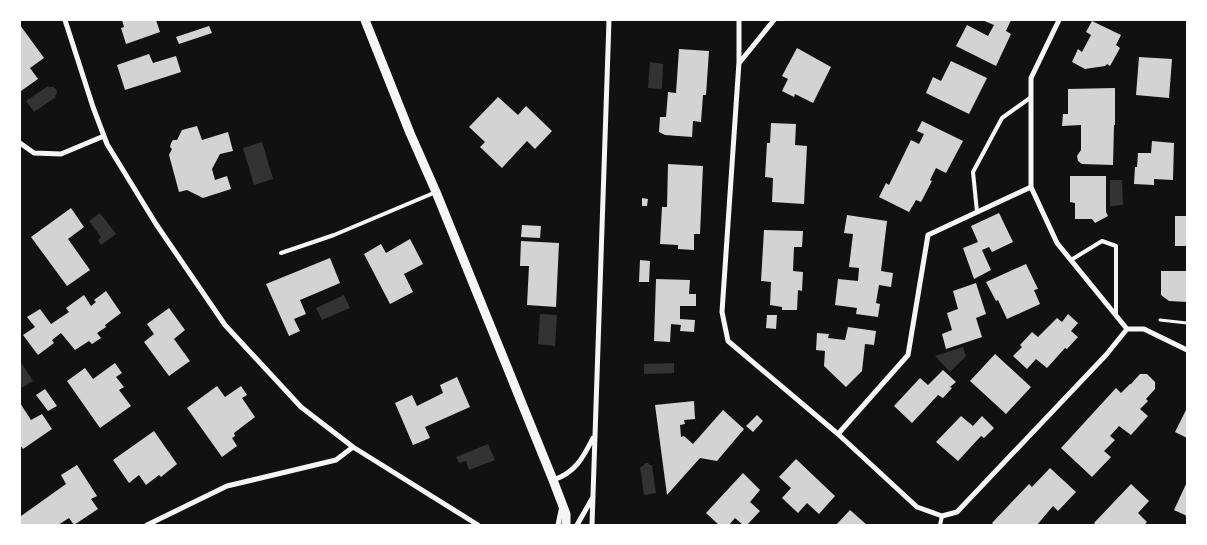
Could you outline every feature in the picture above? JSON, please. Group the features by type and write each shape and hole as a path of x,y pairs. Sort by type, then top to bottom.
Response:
{"street":[{"path":"65,20 107,144 156,224 225,324 301,407 353,447 478,525"},
{"path":"365,20 566,514 573,525"},
{"path":"592,525 609,20"},
{"path":"739,20 739,62 722,312 728,341 838,434 917,507 942,516 956,512 1106,355 1127,329"},
{"path":"739,62 774,20"},
{"path":"1059,20 1031,78 1031,187 1057,244 1127,329"},
{"path":"20,143 34,153 61,154 104,136"},
{"path":"838,434 908,355 928,235 1031,187"},
{"path":"1127,329 1144,329 1187,350"},
{"path":"553,480 564,476 582,459 594,436"},
{"path":"147,525 227,486 336,460 353,447"},
{"path":"577,525 594,496"},
{"path":"558,525 562,504"},
{"path":"566,514 566,525"}],"lane":[{"path":"977,212 973,172 1002,118 1030,98"},
{"path":"281,253 334,235 436,192"},
{"path":"1070,260 1102,241 1116,246 1116,315"},
{"path":"940,525 942,516"}],"shaded area":[{"path":"650,62 663,64 662,89 648,88"},
{"path":"48,86 56,89 56,97 34,112 26,101"},
{"path":"262,142 273,179 254,185 243,148"},
{"path":"1110,180 1122,180 1123,205 1110,206"},
{"path":"100,213 116,234 101,245 98,240 101,237 89,221"},
{"path":"344,295 350,308 322,320 316,308"},
{"path":"540,314 557,315 555,346 538,344"},
{"path":"963,347 966,356 950,372 935,356"},
{"path":"20,361 33,381 20,389"},
{"path":"674,363 674,373 644,374 644,364"},
{"path":"488,444 495,460 469,470 466,461 459,463 456,457"},
{"path":"645,463 652,465 656,493 644,495 640,467"}],"building":[{"path":"122,20 156,20 160,32 126,44 121,28 124,27"},
{"path":"982,20 1011,20 1006,31 1011,34 996,66 956,46 967,25 988,36 994,25"},
{"path":"1092,21 1121,35 1116,45 1120,48 1110,66 1107,64 1105,66 1085,69 1072,62 1078,49 1082,52 1091,35 1086,32"},
{"path":"20,25 44,58 30,68 38,79 21,91 20,90"},
{"path":"209,26 212,33 179,44 176,37"},
{"path":"797,48 831,67 813,103 795,94 794,97 782,91 788,79 782,76"},
{"path":"679,49 709,51 706,95 703,95 701,122 693,121 692,137 665,135 659,132 660,117 666,117 668,92 676,93"},
{"path":"149,54 153,63 176,56 181,72 125,90 117,65"},
{"path":"1139,57 1172,59 1169,98 1136,95"},
{"path":"951,61 987,78 969,114 926,93 933,77 941,81"},
{"path":"1115,88 1113,165 1082,164 1078,161 1077,156 1081,150 1081,125 1062,126 1063,114 1068,114 1068,89"},
{"path":"498,97 518,115 526,106 552,131 535,149 527,141 502,168 480,147 485,142 469,127"},
{"path":"922,121 963,141 946,173 936,168 930,180 932,181 921,202 916,200 909,212 879,197 886,183 889,185 911,140 919,144 924,134 917,131"},
{"path":"771,123 796,124 795,145 807,146 804,204 772,202 773,178 765,177 767,143 770,143"},
{"path":"197,126 202,140 228,132 233,151 220,154 212,169 215,180 227,176 231,189 203,198 187,190 179,192 169,155 172,149 170,147 171,143 173,140 177,140 182,130"},
{"path":"1152,141 1174,143 1173,180 1154,179 1154,185 1134,184 1138,153 1151,153"},
{"path":"668,164 703,166 700,234 694,234 694,250 678,249 678,245 660,244 662,207 667,207"},
{"path":"1070,176 1106,176 1106,212 1108,216 1095,223 1092,219 1075,219 1075,203 1070,202"},
{"path":"642,198 648,199 647,206 642,206"},
{"path":"71,208 84,227 68,239 90,270 67,286 31,237"},
{"path":"999,213 1013,242 992,252 989,247 982,250 991,270 974,279 963,248 978,242 971,226"},
{"path":"847,215 887,221 881,271 893,273 891,287 879,285 876,303 880,304 878,317 856,314 857,308 835,305 838,279 858,281 859,268 849,267 853,234 844,233"},
{"path":"1175,216 1187,216 1187,246 1175,246"},
{"path":"522,225 541,226 540,238 521,237"},
{"path":"764,230 803,231 802,247 794,247 793,271 803,272 802,291 798,290 797,310 782,310 782,307 770,305 771,282 761,281"},
{"path":"410,239 423,264 404,274 413,292 390,304 364,254 381,244 386,253"},
{"path":"521,241 559,243 556,307 527,305 529,266 520,266"},
{"path":"330,258 340,283 300,300 306,314 294,319 300,331 289,336 266,284"},
{"path":"640,260 650,261 649,282 639,282"},
{"path":"1026,264 1038,289 1034,290 1040,304 1007,319 998,300 996,301 986,282"},
{"path":"1161,271 1187,271 1187,302 1169,301 1161,295"},
{"path":"656,279 690,280 689,294 696,294 696,306 680,306 680,319 695,320 694,332 680,331 681,325 671,324 670,342 654,341"},
{"path":"976,283 986,314 976,318 982,337 946,349 942,334 952,330 947,313 958,309 953,291"},
{"path":"106,291 121,313 97,333 101,338 92,344 89,341 75,350 61,333 52,340 54,343 38,355 23,335 35,327 27,317 40,309 51,324 69,312 66,308 84,295 91,306 96,302 94,300"},
{"path":"169,308 185,330 174,339 190,361 169,376 144,342 154,334 147,324"},
{"path":"1068,314 1078,323 1071,331 1078,337 1047,368 1036,359 1027,369 1013,356 1032,332 1038,337 1057,318 1062,322"},
{"path":"767,315 777,315 776,329 766,328"},
{"path":"848,327 876,331 874,345 865,344 862,371 846,387 824,366 825,351 816,350 817,333 829,334 828,338 845,340"},
{"path":"995,354 1031,387 1006,414 970,381"},
{"path":"115,363 122,373 116,377 124,387 119,390 131,406 100,428 67,381 85,368 93,379"},
{"path":"943,370 956,382 950,387 952,388 943,398 938,395 912,423 894,406 920,378 928,385"},
{"path":"1140,374 1147,374 1155,382 1155,389 1146,399 1148,401 1140,409 1148,416 1131,435 1119,426 1110,436 1115,440 1104,451 1111,457 1092,477 1061,448 1116,388 1121,393"},
{"path":"457,377 470,407 425,427 430,438 413,445 395,403 412,395 417,406 443,393 440,385"},
{"path":"217,386 225,397 241,386 247,395 242,398 255,417 234,433 235,436 232,438 237,446 222,457 187,408"},
{"path":"45,389 57,406 48,411 36,395"},
{"path":"694,401 695,419 684,420 685,424 680,425 681,437 684,436 693,444 723,410 744,429 717,461 700,458 667,495 655,405"},
{"path":"20,403 31,420 42,414 52,429 23,449 20,445"},
{"path":"1187,408 1187,438 1175,432"},
{"path":"757,415 763,421 753,432 746,426"},
{"path":"961,416 973,426 982,416 994,428 984,438 981,436 958,461 936,442"},
{"path":"154,431 177,464 161,477 159,475 146,485 139,475 129,483 113,460"},
{"path":"796,459 835,496 819,514 807,503 798,513 782,498 791,488 779,477"},
{"path":"77,465 97,496 91,499 98,509 74,525 69,518 58,525 20,525 20,514 21,516 66,484 61,475"},
{"path":"1050,468 1076,492 1058,511 1053,506 1037,525 994,525 992,523 1029,484 1032,487"},
{"path":"743,473 760,490 750,502 760,511 747,525 743,525 735,518 729,525 719,525 706,513"},
{"path":"1187,482 1187,516 1174,510"},
{"path":"1131,484 1149,501 1138,513 1147,522 1144,525 1096,525 1094,523"},
{"path":"850,510 867,525 836,525"}]}
